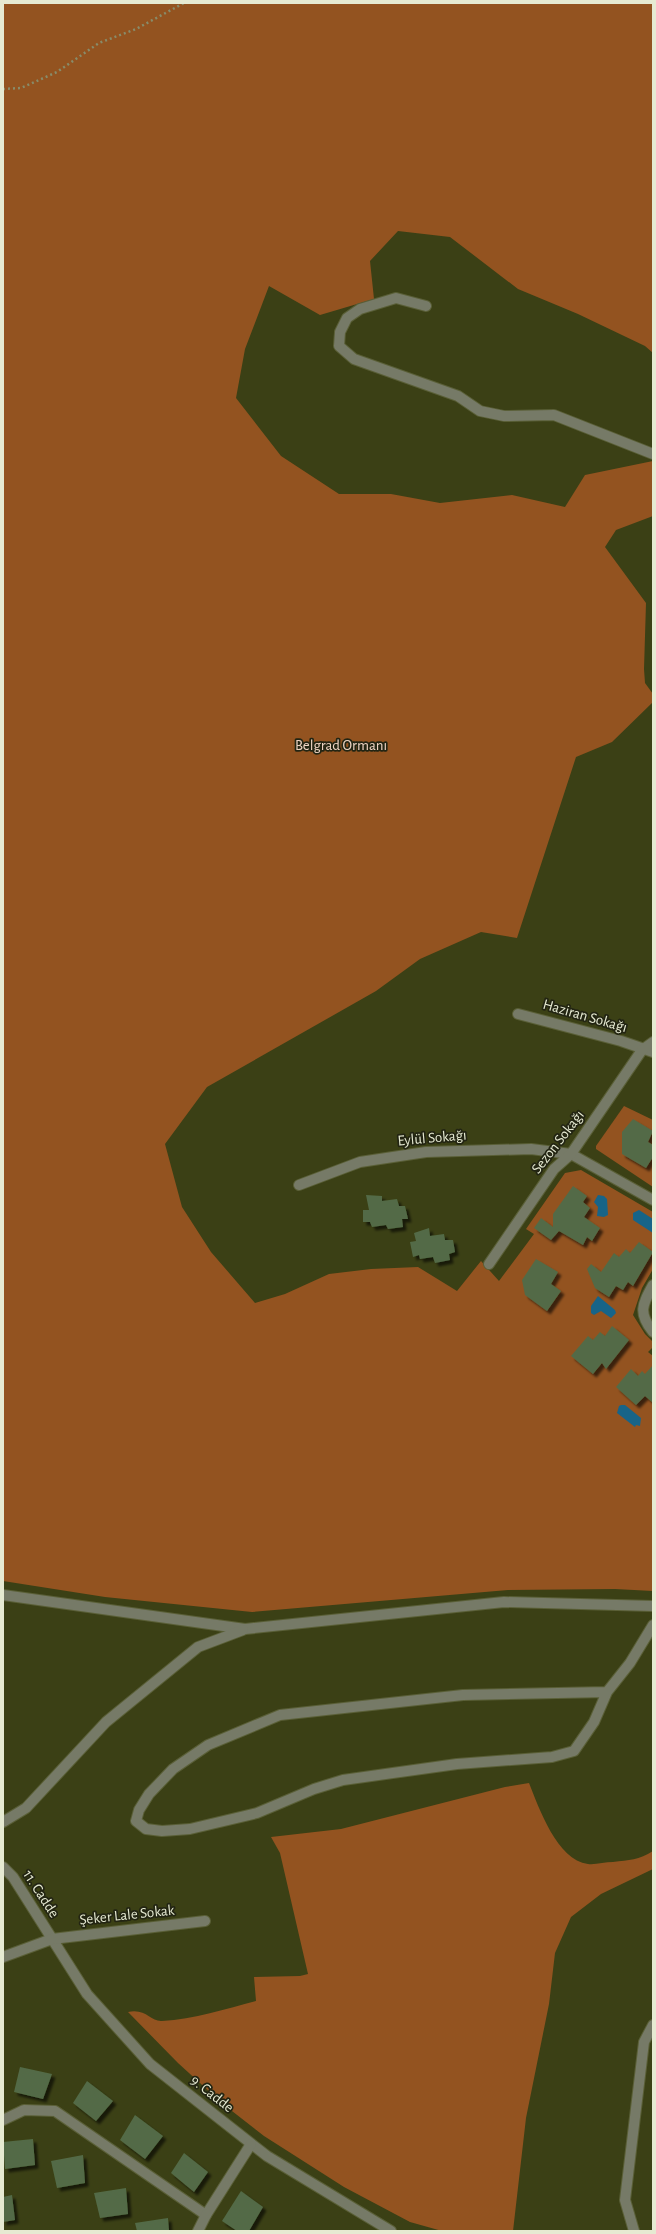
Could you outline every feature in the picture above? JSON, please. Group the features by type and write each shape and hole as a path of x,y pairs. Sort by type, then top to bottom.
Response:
{"street":[{"path":"426,306 396,298 360,309 347,318 340,332 339,346 354,359 458,396 480,411 504,416 554,415 653,454"},
{"name":"Haziran Sokağı","path":"518,1014 621,1041 642,1050 653,1052"},
{"name":"Sezon Sokağı","path":"490,1264 554,1169 571,1154 642,1050 653,1042"},
{"name":"Eylül Sokağı","path":"299,1185 360,1162 426,1152 531,1149 571,1154"},
{"path":"571,1154 653,1200"},
{"path":"653,1285 644,1300 643,1312 645,1321 653,1332"},
{"path":"3,1595 245,1629 504,1602 653,1606"},
{"path":"607,1692 463,1695 280,1716 208,1744 174,1769 149,1794 139,1810 136,1821 146,1829 162,1831 190,1829 257,1813 314,1789 344,1780 457,1764 552,1757 574,1751 594,1722 607,1692 630,1663 653,1625"},
{"path":"3,1822 26,1808 106,1722 198,1647 245,1629"},
{"name":"11. Cadde","path":"3,1867 13,1877 52,1939"},
{"name":"Şeker Lale Sokak","path":"3,1957 52,1939 205,1921"},
{"name":"9. Cadde","path":"52,1939 87,1994 150,2064 267,2156 391,2231"},
{"path":"634,2231 625,2200 644,2042 653,2025"},
{"path":"3,2120 24,2110 54,2111 206,2215"},
{"path":"198,2231 206,2215 251,2144"}],"path":[{"path":"3,89 21,88 57,72 99,43 136,29 184,3"}],"green space":[{"name":"Belgrad Ormanı","path":"3,3 653,3 653,353 645,346 578,314 518,289 450,237 398,231 370,261 374,299 320,315 269,286 245,349 236,398 281,456 339,494 391,494 440,503 512,495 565,507 585,475 653,461 653,516 616,530 605,547 646,603 644,669 645,683 653,694 653,702 612,742 576,757 517,938 481,932 420,959 376,991 207,1087 165,1144 182,1207 211,1252 255,1303 285,1294 329,1274 371,1269 418,1267 457,1291 481,1261 499,1281 534,1234 526,1229 565,1173 581,1170 653,1212 653,1269 642,1288 633,1315 645,1334 653,1342 653,1347 648,1352 653,1356 653,1591 615,1589 508,1590 252,1612 105,1597 3,1581"},
{"path":"624,1106 653,1120 653,1187 596,1149 596,1146"},
{"path":"529,1783 544,1819 558,1843 567,1853 577,1860 588,1864 624,1861 638,1858 653,1851 653,1869 601,1894 571,1917 555,1953 549,2004 526,2118 513,2231 442,2231 410,2222 344,2187 264,2136 223,2104 178,2063 128,2012 134,2011 144,2013 158,2021 198,2016 256,2001 254,1977 300,1976 308,1974 280,1853 271,1837 341,1829 505,1787"}],"water":[{"path":"598,1195 604,1196 607,1199 608,1215 604,1217 597,1216 598,1207 594,1202"},
{"path":"639,1210 653,1219 653,1233 633,1220 633,1213"},
{"path":"598,1296 615,1310 616,1313 611,1318 601,1311 594,1315 591,1313 591,1306"},
{"path":"625,1405 641,1418 640,1426 636,1425 635,1427 617,1413 619,1406"}],"building":[{"path":"633,1119 653,1131 648,1142 653,1145 653,1157 646,1168 622,1154 622,1132"},
{"path":"573,1186 587,1196 583,1202 590,1208 584,1217 600,1228 592,1241 587,1237 583,1245 559,1231 551,1240 534,1228 541,1218 553,1227 553,1214"},
{"path":"366,1195 382,1196 382,1201 397,1199 399,1206 405,1206 408,1219 402,1219 403,1227 388,1229 386,1225 372,1227 370,1222 363,1222 363,1210 369,1210"},
{"path":"429,1228 430,1236 444,1234 445,1240 453,1240 455,1252 449,1254 450,1260 435,1263 433,1257 420,1259 419,1255 413,1257 410,1242 416,1241 414,1233"},
{"path":"639,1242 653,1252 633,1286 628,1282 623,1290 616,1286 609,1297 595,1288 587,1269 591,1264 601,1272 614,1253 619,1257 626,1249 630,1253"},
{"path":"536,1259 558,1272 551,1284 561,1291 547,1311 525,1295 522,1280"},
{"path":"612,1326 629,1340 606,1369 602,1363 593,1374 571,1356 588,1336 593,1340 600,1332 605,1336"},
{"path":"653,1365 653,1403 645,1396 636,1405 616,1387 631,1369 638,1376 642,1371 645,1374"},
{"path":"20,2067 52,2074 43,2099 14,2092"},
{"path":"87,2081 113,2101 96,2121 73,2103"},
{"path":"135,2115 163,2136 145,2159 120,2140"},
{"path":"33,2139 35,2165 5,2169 3,2142"},
{"path":"184,2153 208,2172 194,2192 171,2173"},
{"path":"83,2155 85,2183 57,2188 51,2161"},
{"path":"126,2188 128,2214 100,2218 94,2193"},
{"path":"241,2191 263,2207 249,2231 237,2231 222,2221"},
{"path":"12,2195 15,2220 3,2222 3,2197"},
{"path":"168,2218 169,2231 137,2231 135,2223"}]}
